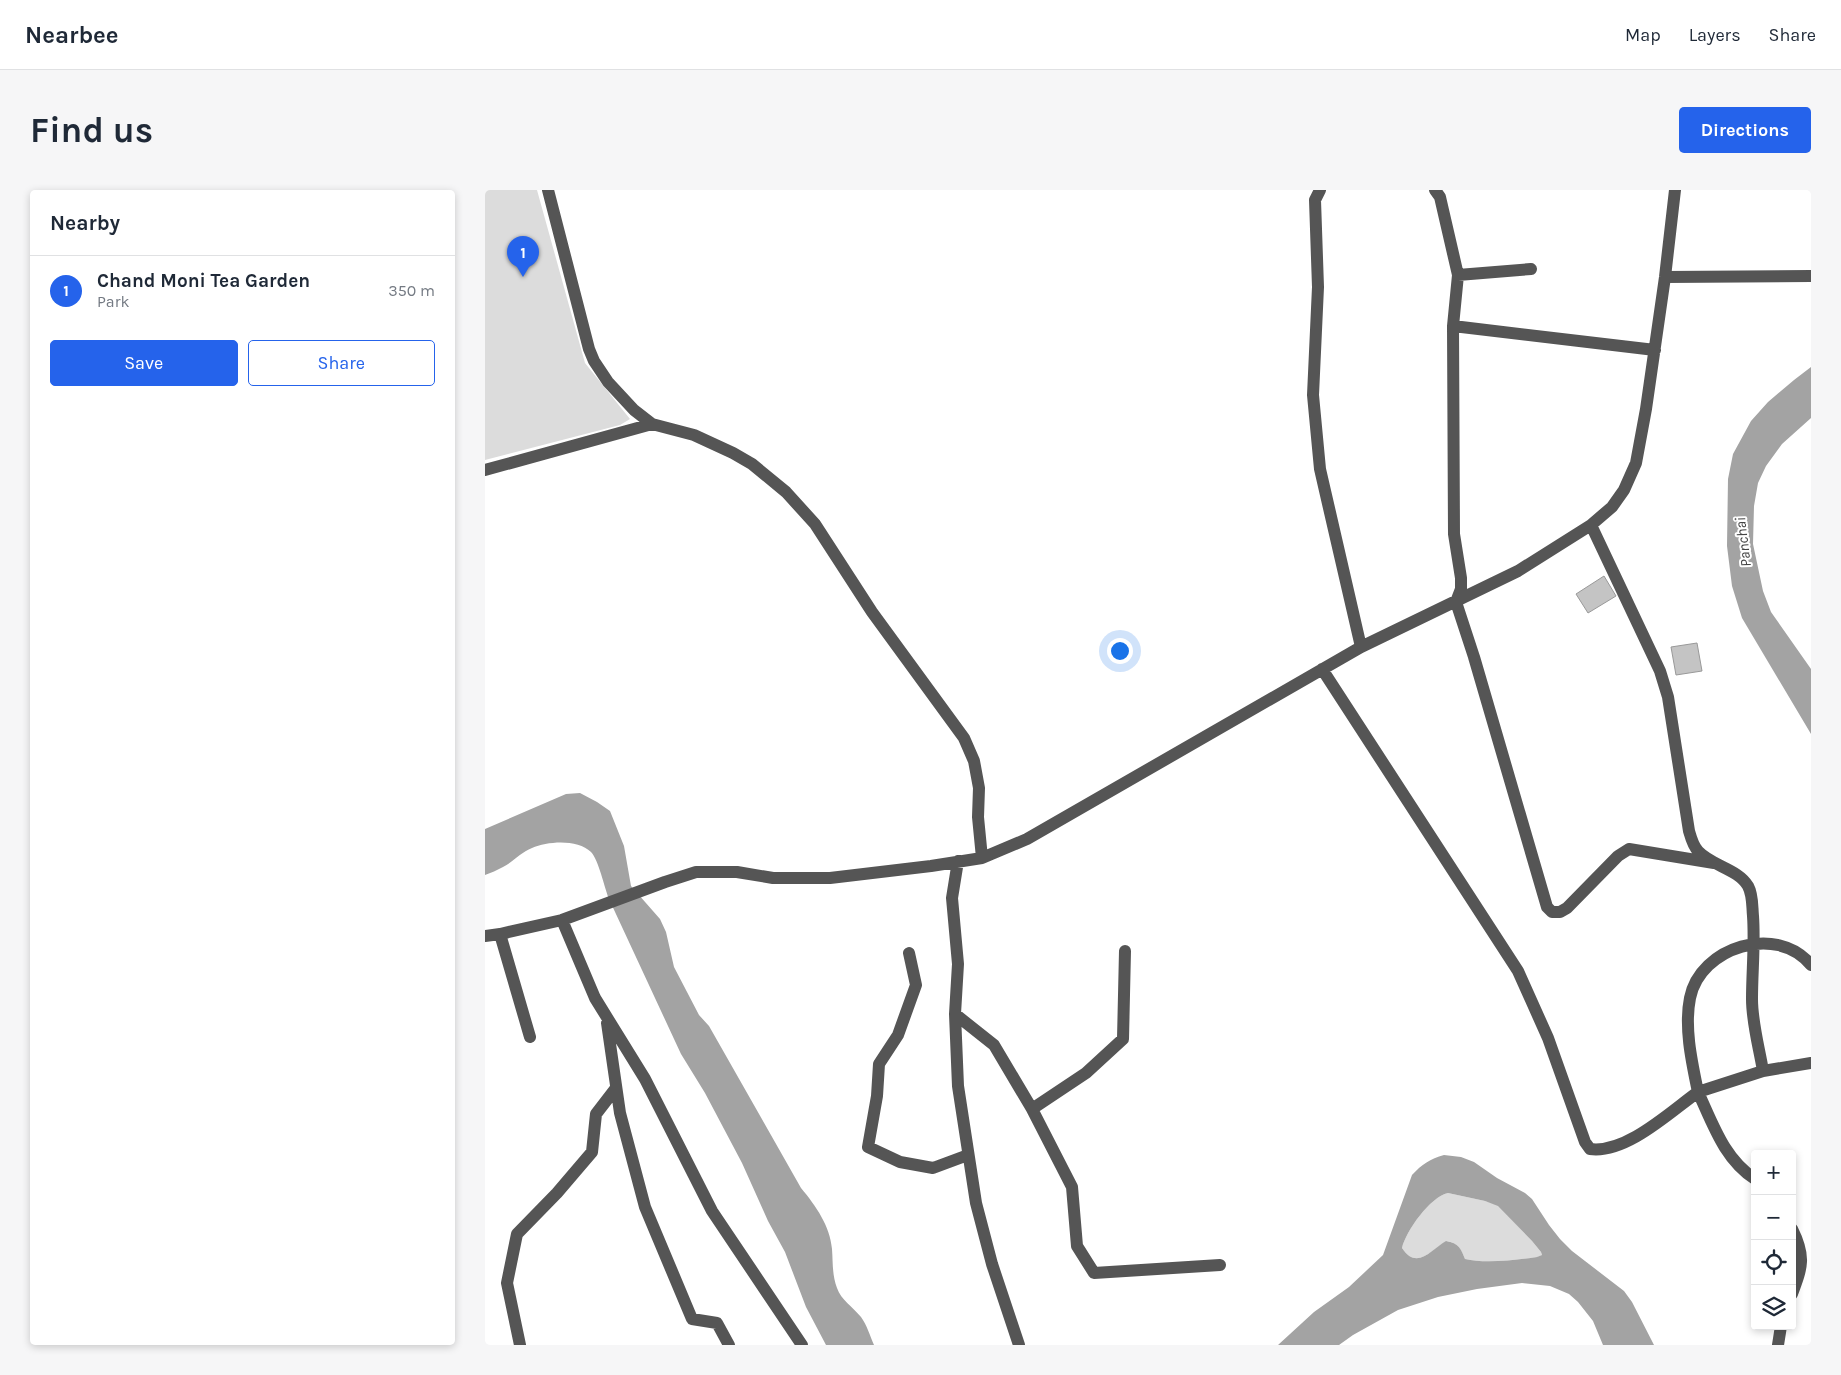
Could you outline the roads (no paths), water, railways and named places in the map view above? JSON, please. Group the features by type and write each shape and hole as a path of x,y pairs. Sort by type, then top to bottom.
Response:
{"street":[{"path":"548,190 589,349 597,366 608,382 634,410 652,424 694,435 746,461 786,492 815,524 872,612 964,738 974,761 979,788 978,818 982,858"},
{"path":"1320,190 1315,200 1318,287 1313,395 1320,468 1361,647"},
{"path":"485,936 562,920 696,872 737,872 773,878 830,878 982,858 1027,840 1361,647 1518,571 1591,525 1612,507 1625,490 1636,463 1655,350 1675,190"},
{"path":"1441,192 1458,275 1453,326 1454,534 1461,589 1456,602 1474,657 1547,907 1553,912 1560,912 1567,908 1618,856 1629,849 1714,863"},
{"path":"1458,275 1531,269"},
{"path":"1665,277 1811,276"},
{"path":"1453,326 1655,350"},
{"path":"485,470 652,424"},
{"path":"1591,525 1660,671 1668,697 1689,831 1693,844 1699,852 1714,863 1740,876 1748,886 1752,898 1755,944 1752,1000 1763,1071"},
{"path":"1322,669 1518,971 1548,1038 1585,1142 1590,1149 1600,1150 1628,1142 1698,1092 1763,1071 1811,1063"},
{"path":"958,862 952,898 958,964 955,1014 958,1086 976,1203 990,1256 1019,1345"},
{"path":"562,920 595,998 645,1079 713,1210 802,1345"},
{"path":"500,934 530,1037"},
{"path":"1751,1176 1733,1161 1724,1148 1698,1092 1688,1028 1690,997 1699,976 1714,959 1730,950 1755,944 1772,944 1787,948 1801,955 1811,965"},
{"path":"1032,1109 1085,1073 1123,1038 1125,951"},
{"path":"909,953 915,985 898,1035 879,1064 877,1096 868,1148 900,1162 933,1168 969,1155"},
{"path":"955,1014 993,1045 1032,1109 1072,1187 1077,1246 1094,1273 1220,1266"},
{"path":"606,1016 619,1113 645,1207 692,1319 717,1324 729,1345"},
{"path":"520,1345 507,1283 517,1234 557,1193 592,1152 596,1114 616,1088"},
{"path":"1795,1285 1802,1263 1799,1243 1796,1237"},
{"path":"1778,1345 1780,1330"}],"water":[{"name":"Panchai","path":"1811,367 1811,418 1782,444 1766,466 1758,483 1754,506 1753,544 1763,591 1771,612 1811,669 1811,734 1742,618 1732,586 1727,546 1728,479 1733,454 1751,421 1768,402"},
{"path":"580,793 610,811 624,846 631,886 660,919 666,932 674,967 699,1015 709,1026 801,1188 825,1224 831,1241 833,1273 837,1288 844,1300 863,1320 874,1345 826,1345 806,1307 785,1252 768,1221 742,1163 705,1093 681,1054 609,899 599,867 591,852 571,843 546,844 528,850 507,865 485,875 485,829 566,794"},
{"path":"1444,1155 1461,1157 1474,1162 1532,1199 1549,1225 1572,1251 1624,1291 1632,1302 1654,1345 1603,1345 1593,1321 1569,1294 1550,1286 1522,1283 1438,1297 1398,1310 1339,1345 1278,1345 1314,1312 1349,1287 1383,1255 1412,1175 1426,1162","holes":["1448,1193 1485,1201 1498,1206 1532,1241 1542,1255 1511,1260 1482,1261 1465,1259 1459,1247 1454,1243 1446,1241 1430,1253 1419,1258 1413,1258 1402,1248 1414,1224 1427,1208 1441,1196"]}],"place":[{"name":"Chand Moni Tea Garden","path":"523,277"}]}
